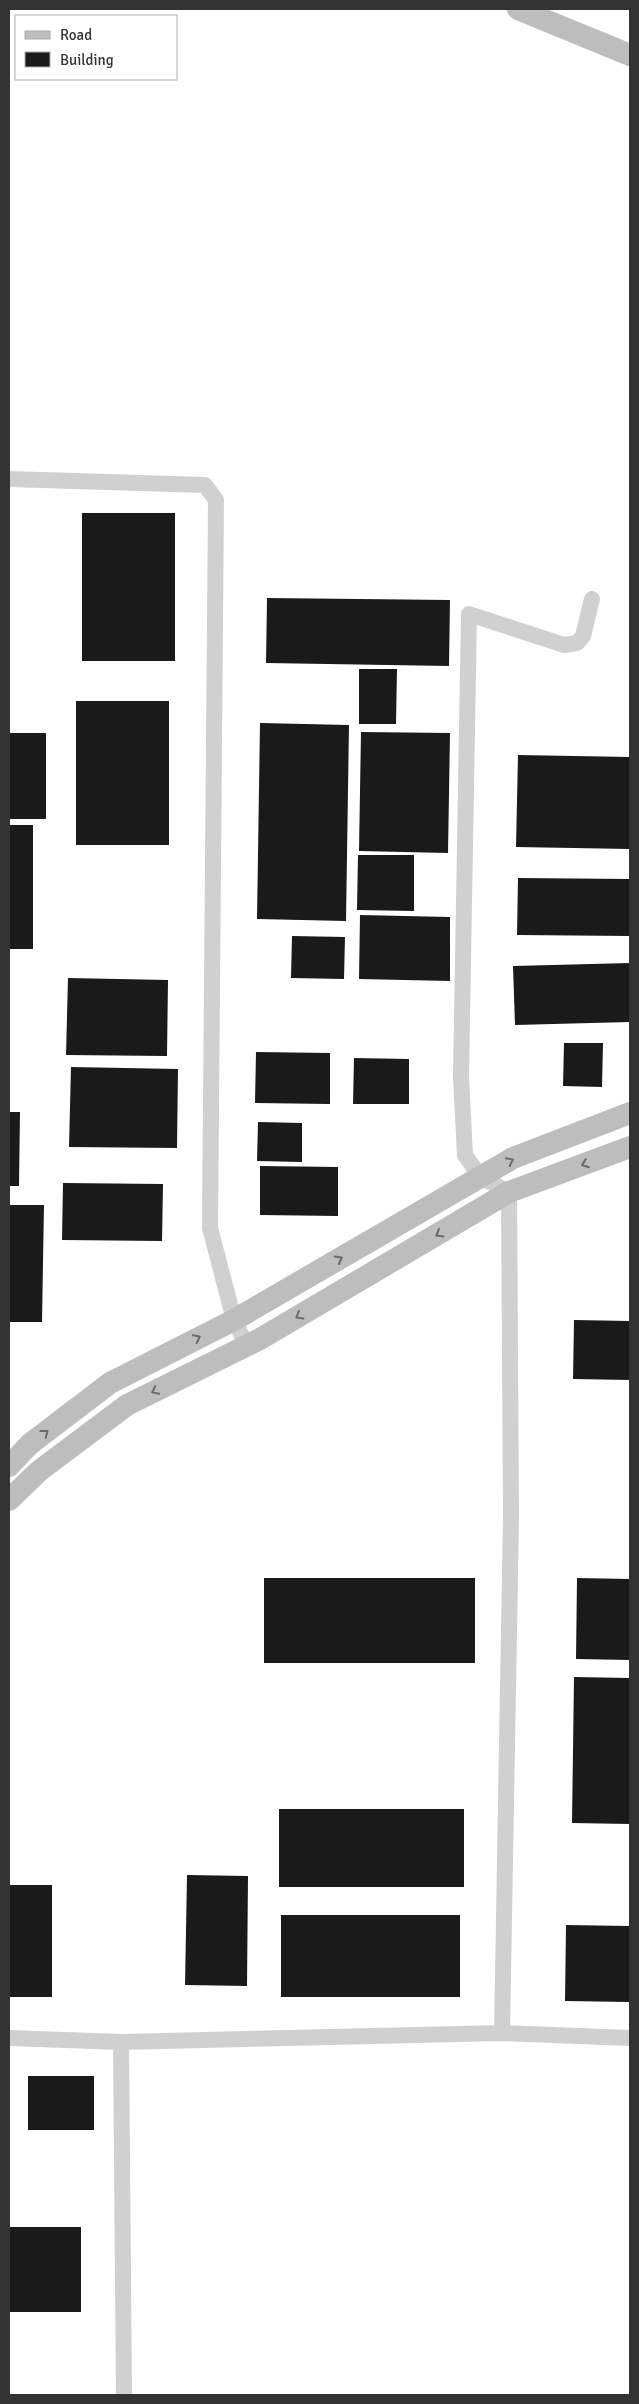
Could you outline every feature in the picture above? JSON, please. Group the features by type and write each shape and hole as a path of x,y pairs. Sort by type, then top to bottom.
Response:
{"street":[{"path":"518,9 630,55"},
{"path":"9,479 205,485 216,500 210,1228 234,1320 247,1346"},
{"path":"509,1192 480,1178 465,1155 461,1077 469,614 564,645 577,643 583,636 592,599"},
{"path":"9,1466 30,1444 110,1383 234,1320 513,1158 630,1112"},
{"path":"9,1500 39,1471 127,1405 247,1346 509,1192 630,1147"},
{"path":"502,2033 511,1516 509,1192"},
{"path":"9,2038 121,2042 502,2033 630,2038"},
{"path":"121,2042 124,2395"}],"building":[{"path":"82,513 175,513 175,661 82,661"},
{"path":"267,598 450,600 449,666 266,663"},
{"path":"359,669 397,669 396,724 359,724"},
{"path":"76,701 169,701 169,845 76,845"},
{"path":"260,723 349,725 346,921 257,919"},
{"path":"361,732 450,733 448,853 359,851"},
{"path":"9,733 46,733 46,819 9,819"},
{"path":"518,755 630,757 630,849 516,847"},
{"path":"9,825 33,825 33,949 9,949"},
{"path":"358,855 414,855 414,911 357,910"},
{"path":"518,878 630,879 630,936 517,935"},
{"path":"360,915 450,917 450,981 359,979"},
{"path":"292,936 345,937 344,979 291,978"},
{"path":"630,963 630,1022 515,1025 513,966"},
{"path":"68,978 168,980 167,1056 66,1055"},
{"path":"564,1043 603,1043 602,1087 563,1086"},
{"path":"256,1052 330,1053 330,1104 255,1103"},
{"path":"354,1058 409,1059 409,1104 353,1104"},
{"path":"71,1067 178,1069 177,1148 69,1147"},
{"path":"9,1112 20,1112 19,1186 9,1186"},
{"path":"258,1122 302,1123 302,1162 257,1161"},
{"path":"260,1166 338,1167 338,1216 260,1215"},
{"path":"63,1183 163,1184 162,1241 62,1240"},
{"path":"9,1205 44,1205 42,1322 9,1322"},
{"path":"574,1320 630,1321 630,1380 573,1379"},
{"path":"264,1578 475,1578 475,1663 264,1663"},
{"path":"577,1578 630,1579 630,1660 576,1659"},
{"path":"574,1677 630,1678 630,1824 572,1823"},
{"path":"279,1809 464,1809 464,1887 279,1887"},
{"path":"187,1875 248,1876 247,1986 185,1985"},
{"path":"9,1885 52,1885 52,1997 9,1997"},
{"path":"281,1915 460,1915 460,1997 281,1997"},
{"path":"566,1925 630,1926 630,2002 565,2001"},
{"path":"28,2076 94,2076 94,2130 28,2130"},
{"path":"9,2227 81,2227 81,2312 9,2312"}]}
